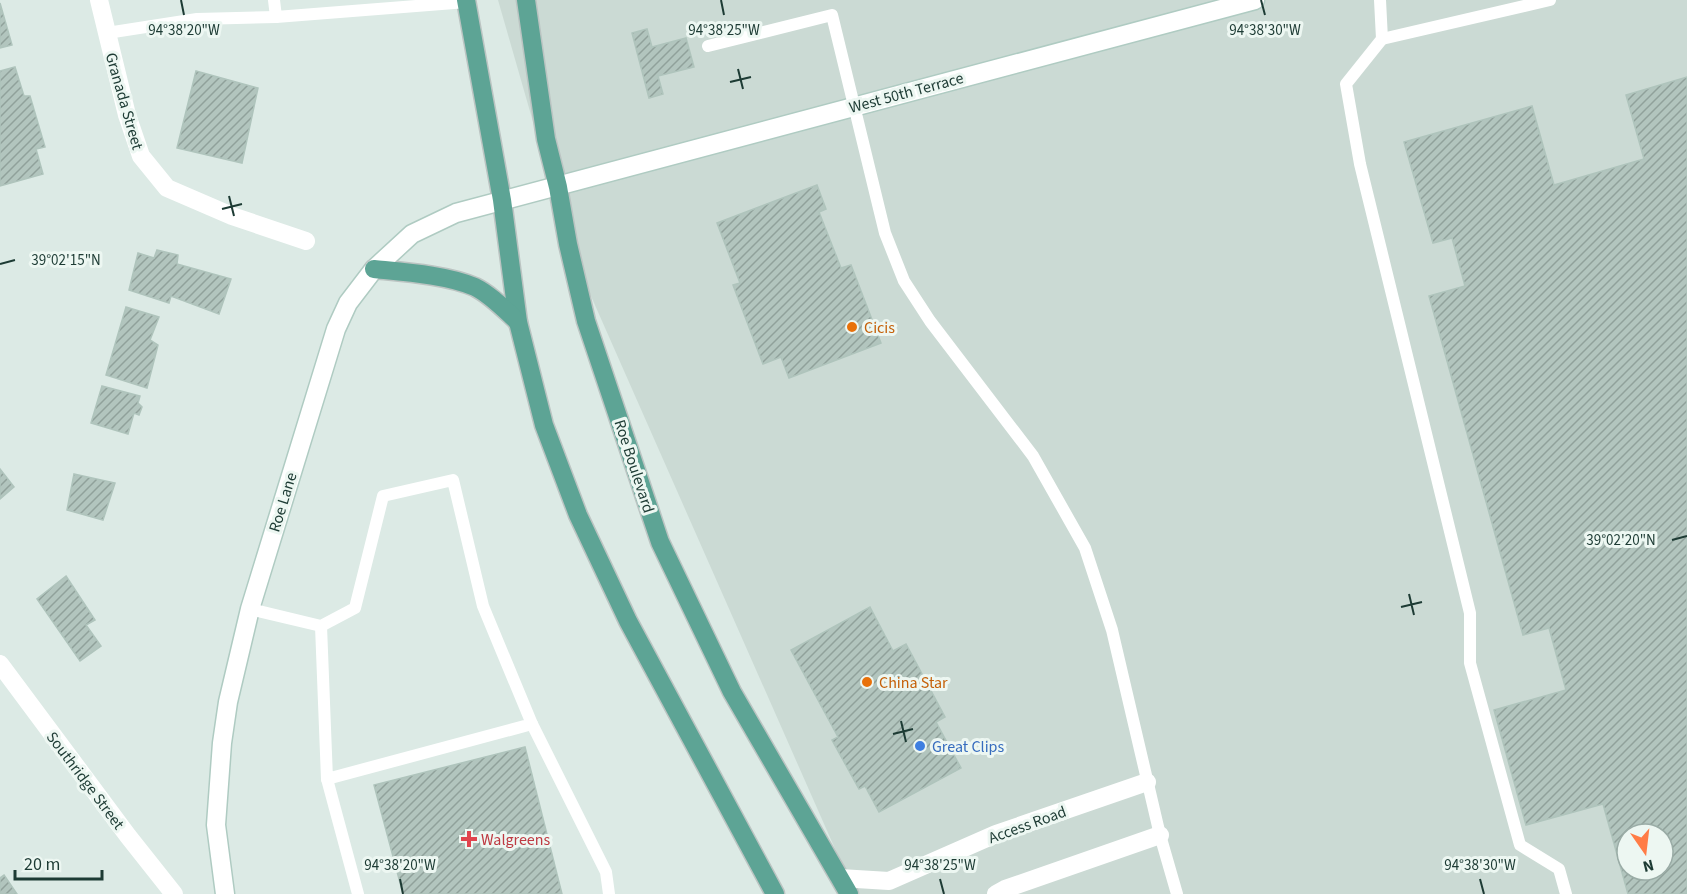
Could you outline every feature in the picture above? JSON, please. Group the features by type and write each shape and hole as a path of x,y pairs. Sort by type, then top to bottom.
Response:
{"main road":[{"name":"Roe Boulevard","path":"526,0 546,139 586,321 660,542 732,692 849,894"},
{"path":"466,1 502,200 518,322 544,425 578,515 628,621 775,894"},
{"path":"375,269 423,274 475,287 498,303 518,322"}],"street":[{"name":"Granada Street","path":"99,0 127,115 141,156 167,188 232,216 306,241"},
{"name":"West 50th Terrace","path":"502,200 558,187 1255,0"},
{"name":"Roe Lane","path":"225,894 216,825 222,743 228,702 250,609 336,329 348,303 375,269 412,234 456,213 502,200"},
{"name":"Southridge Street","path":"0,664 174,894"},
{"name":"Access Road","path":"840,878 890,881 996,834 1147,782"},
{"path":"996,894 1160,836"}],"lane":[{"path":"274,0 276,17"},
{"path":"1380,0 1382,39"},
{"path":"1550,0 1382,39 1346,84 1360,164 1470,613 1470,663 1520,845 1559,869 1566,894"},
{"path":"107,33 197,19 276,17 466,1"},
{"path":"708,46 832,15 885,233 904,281 930,321 1034,456 1085,549 1112,630 1160,836 1177,894"},
{"path":"250,609 321,626 355,608 383,496 453,480 483,606 532,724 606,872 609,894"},
{"path":"321,626 327,779 358,894"},
{"path":"327,779 532,724"}],"shaded area":[{"path":"498,0 1687,0 1687,894 855,894 568,244"}],"building":[{"path":"0,3 12,45 0,48"},
{"path":"647,29 652,47 686,38 694,67 658,76 663,94 649,98 632,33"},
{"path":"15,67 24,96 30,96 45,147 36,149 43,174 0,186 0,71"},
{"path":"196,71 258,88 242,163 177,148"},
{"path":"1687,77 1687,894 1628,894 1625,882 1675,882 1675,822 1615,822 1615,847 1603,804 1526,825 1494,710 1566,690 1549,628 1523,635 1429,296 1465,286 1452,238 1433,243 1404,142 1532,106 1554,185 1644,159 1626,95"},
{"path":"817,185 826,209 819,212 841,268 851,265 881,343 789,378 781,357 763,364 733,285 740,283 717,223"},
{"path":"157,250 178,255 177,264 231,279 219,314 171,296 169,303 129,290 138,253 154,258"},
{"path":"126,307 159,317 150,340 158,345 147,388 106,375"},
{"path":"102,386 140,396 138,403 142,407 139,415 134,413 128,434 91,423"},
{"path":"0,469 14,487 0,499"},
{"path":"74,474 115,483 103,520 67,510"},
{"path":"66,576 95,620 86,625 101,646 80,661 37,599"},
{"path":"870,607 893,651 906,644 945,717 936,722 961,768 879,812 865,786 859,789 832,740 838,737 791,650"},
{"name":"Walgreens","path":"525,747 562,894 403,894 374,785"},
{"path":"4,875 17,894 0,894 0,878"}],"place":[{"name":"Cicis","path":"852,327"},
{"name":"China Star","path":"867,682"},
{"name":"Great Clips","path":"920,746"},
{"name":"Walgreens","path":"469,839"}]}
